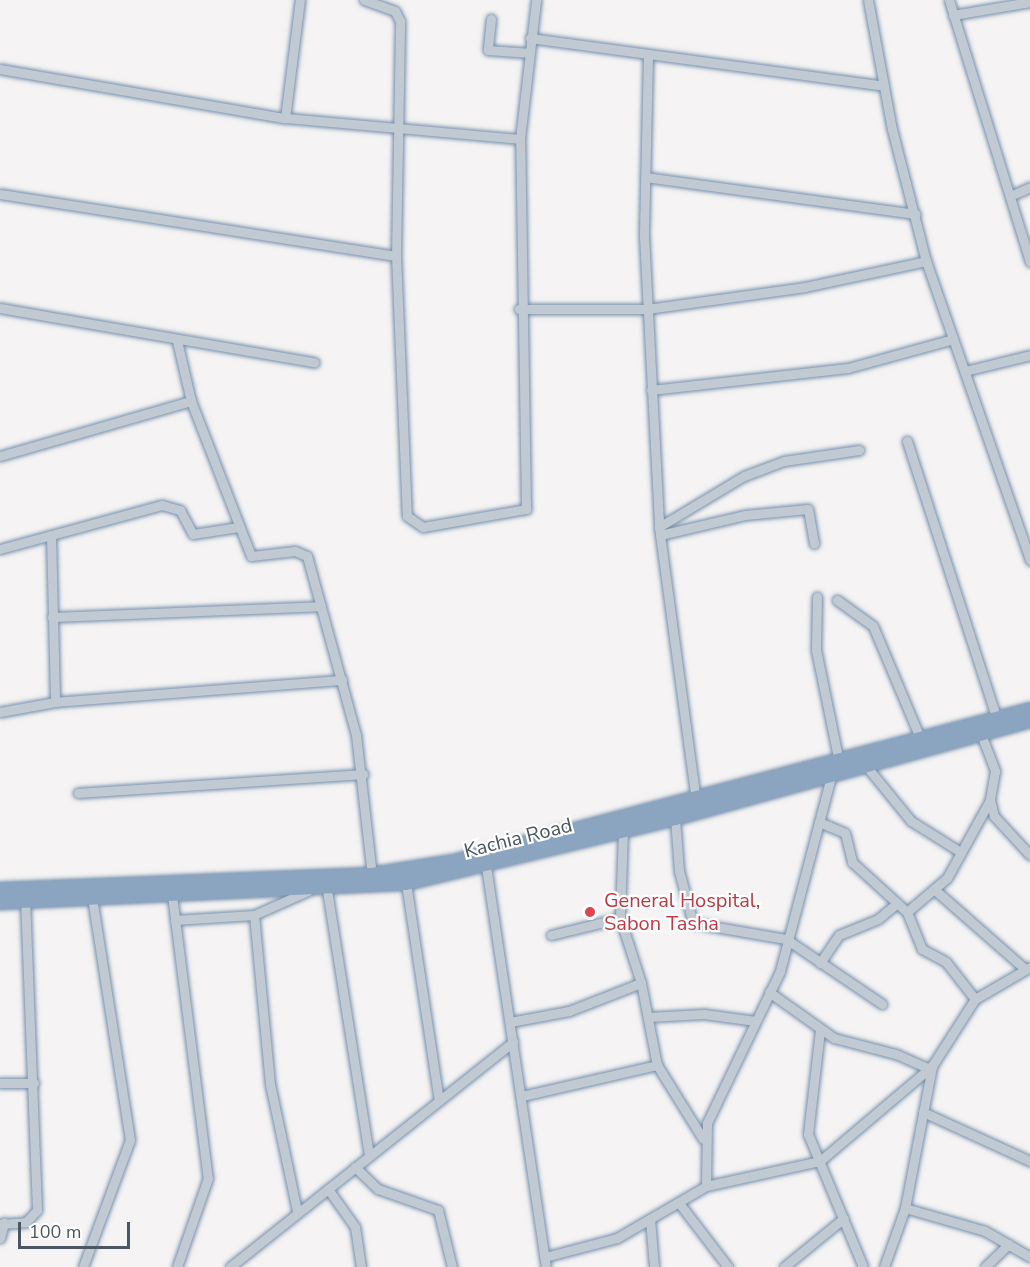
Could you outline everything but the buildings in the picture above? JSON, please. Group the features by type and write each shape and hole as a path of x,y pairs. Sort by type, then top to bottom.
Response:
{"highway":[{"name":"Kachia Road","path":"0,902 172,896 372,875 486,856 1030,710"},
{"name":"Kachia Road","path":"0,890 287,885 308,891 406,883 486,866 675,818 867,767 1030,720"}],"street":[{"path":"285,118 300,0"},
{"path":"364,0 395,10 400,21 395,130 396,256 407,516 413,525 526,509 519,309 520,139 527,53 536,0"},
{"path":"868,0 884,86 926,261 950,340 965,371 1030,560"},
{"path":"949,0 1010,196 1028,241 1030,262"},
{"path":"953,15 1030,2"},
{"path":"491,19 489,50 527,53"},
{"path":"530,38 648,56 884,86"},
{"path":"648,56 645,177 648,309 660,531 696,801"},
{"path":"0,69 285,118 395,130 520,139"},
{"path":"645,177 915,214"},
{"path":"1010,196 1030,187"},
{"path":"0,194 396,256"},
{"path":"519,309 648,309 805,287 926,261"},
{"path":"0,308 177,341 314,362"},
{"path":"651,390 848,368 950,340"},
{"path":"177,341 191,401 251,556 295,551 307,556 342,680 363,774 372,875"},
{"path":"965,371 1030,355"},
{"path":"0,456 191,401"},
{"path":"907,441 997,719"},
{"path":"660,531 744,476 784,461 859,450"},
{"path":"0,549 172,504 193,534 238,527"},
{"path":"660,531 745,515 808,508 814,543"},
{"path":"51,535 55,702"},
{"path":"817,597 816,650 839,762"},
{"path":"837,600 873,626 921,740"},
{"path":"52,617 321,606"},
{"path":"0,712 55,702 342,680"},
{"path":"907,912 935,890 952,870 959,851 990,800 995,771 981,734"},
{"path":"867,767 911,821 959,851"},
{"path":"78,793 363,774"},
{"path":"706,1186 704,1139 769,992 831,776"},
{"path":"990,800 1005,833 1030,855"},
{"path":"675,818 679,871 693,923 786,939 882,1004"},
{"path":"819,822 845,833 852,862 907,912 922,949 946,962 975,999"},
{"path":"623,831 620,918 641,983 657,1065 704,1139"},
{"path":"486,866 546,1267"},
{"path":"406,883 439,1100"},
{"path":"327,890 369,1155"},
{"path":"545,1257 581,1251 650,1219 706,1186 820,1161 931,1068 975,999 1027,968 935,890"},
{"path":"175,920 254,915 308,891"},
{"path":"172,896 208,1178 177,1267"},
{"path":"82,1267 130,1140 92,898"},
{"path":"0,1238 2,1223 32,1220 37,1210 34,1083 25,901"},
{"path":"820,963 839,935 878,920 897,903"},
{"path":"254,915 270,1084 297,1211"},
{"path":"551,935 620,918"},
{"path":"510,1022 569,1011 641,983"},
{"path":"769,992 820,1030 931,1068"},
{"path":"648,1017 704,1014 756,1021"},
{"path":"820,1030 807,1122 820,1161 863,1267"},
{"path":"230,1267 297,1211 513,1042"},
{"path":"522,1096 657,1065"},
{"path":"884,1267 905,1208 931,1068"},
{"path":"0,1083 34,1083"},
{"path":"923,1112 1030,1161"},
{"path":"355,1167 385,1192 438,1210 452,1267"},
{"path":"328,1189 355,1227 361,1267"},
{"path":"679,1203 728,1267"},
{"path":"905,1208 985,1231 1030,1257"},
{"path":"784,1267 844,1218"},
{"path":"650,1219 654,1267"},
{"path":"985,1267 1009,1244"}],"place":[{"name":"General Hospital, Sabon Tasha","path":"590,912"}]}
